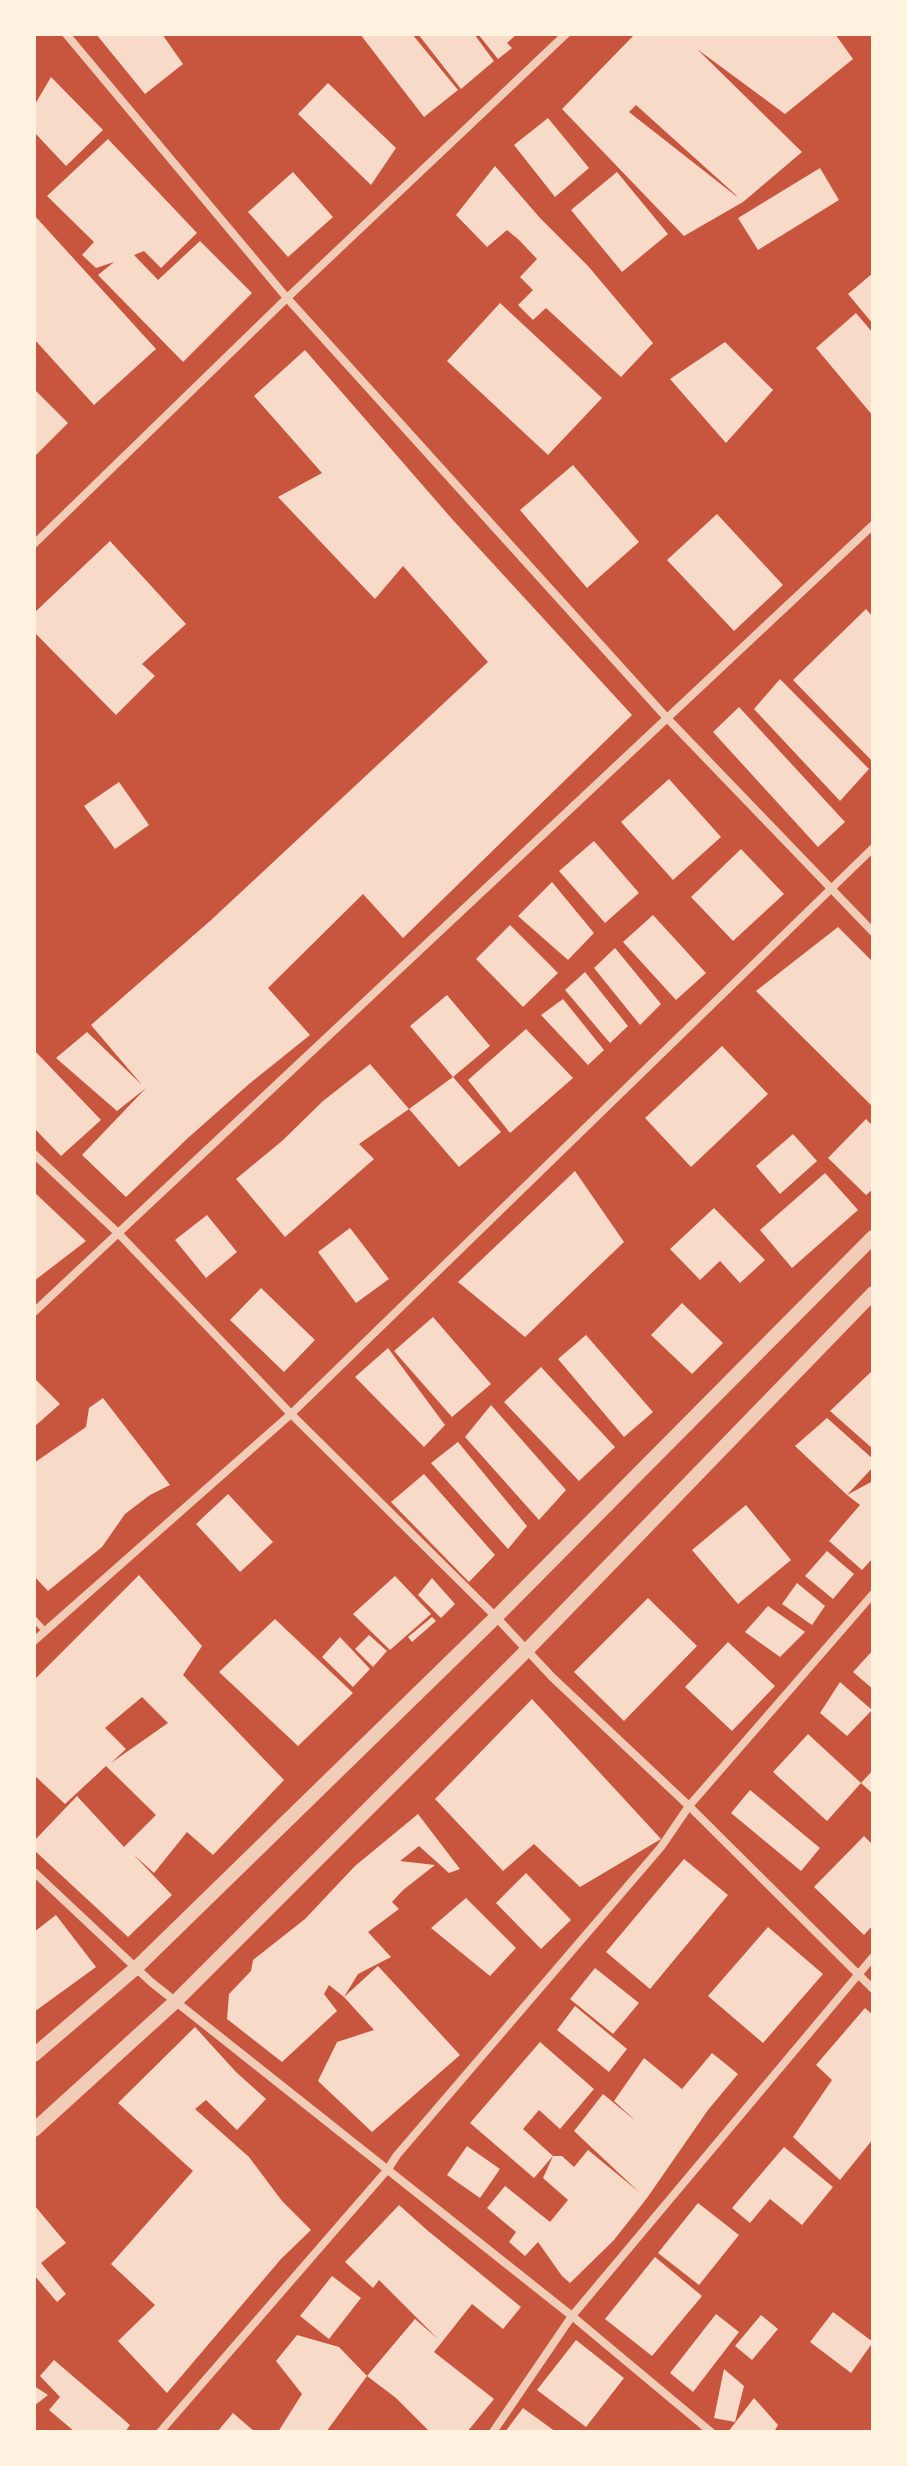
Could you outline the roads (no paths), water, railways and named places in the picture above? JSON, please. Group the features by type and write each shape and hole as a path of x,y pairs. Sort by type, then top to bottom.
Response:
{"street":[{"path":"66,34 287,298 666,717 873,932"},
{"path":"34,544 287,298 566,34"},
{"path":"34,1312 873,525"},
{"path":"34,1641 291,1414 873,848"},
{"path":"34,1154 118,1233 291,1414 496,1617 552,1677 689,1806 873,1989"},
{"path":"34,2055 136,1968 496,1617 873,1237"},
{"path":"34,2130 176,2001 527,1650 873,1293"},
{"path":"160,2432 388,2169 661,1847 689,1806 873,1594"},
{"path":"34,1872 136,1968 572,2316 711,2432"},
{"path":"493,2432 572,2316 873,1957"}],"lane":[{"path":"34,1619 45,1631"}]}
